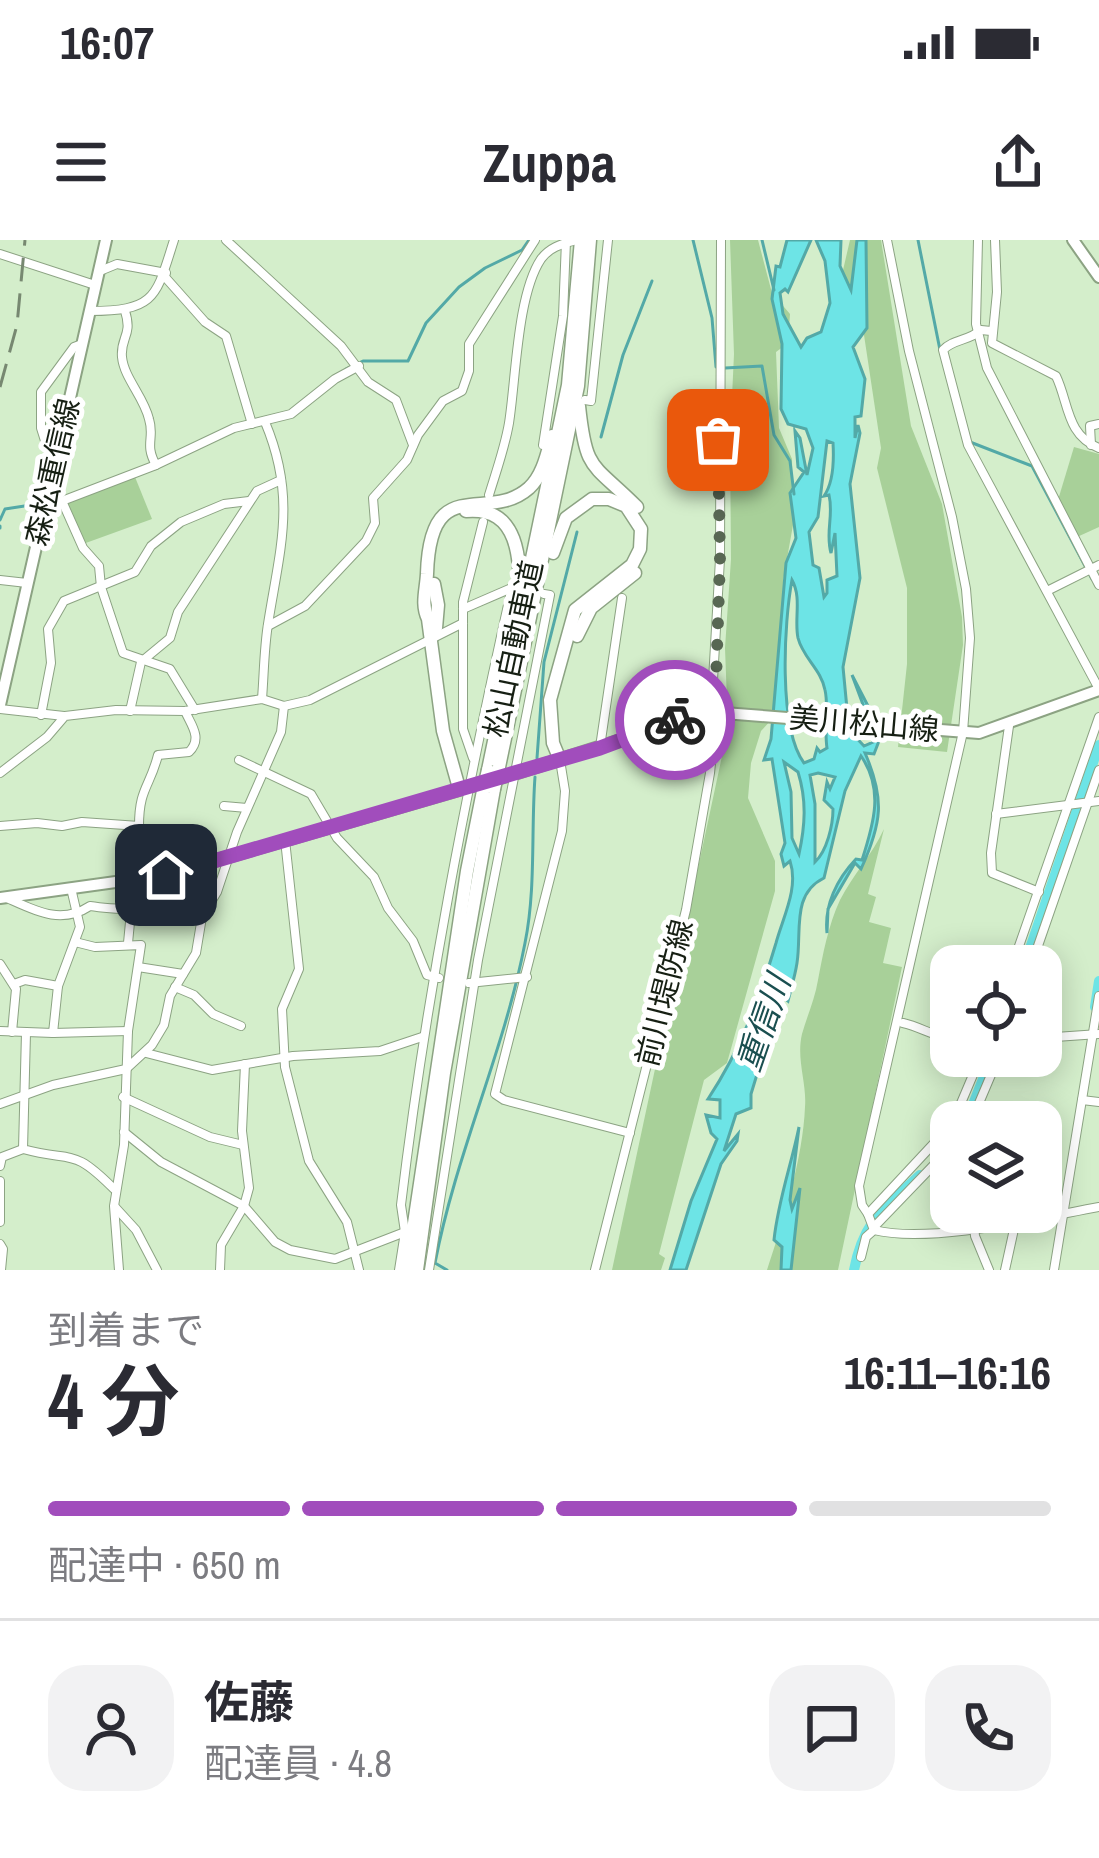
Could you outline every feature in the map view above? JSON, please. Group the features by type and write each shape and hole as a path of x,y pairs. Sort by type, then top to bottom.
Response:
{"highway":[{"name":"松山自動車道","path":"499,771 519,625 590,240"},
{"name":"松山自動車道","path":"403,1270 467,871 489,790 499,771 524,650 564,390 571,241"},
{"path":"464,787 434,637 422,604 433,532 444,515 462,505 508,498 535,482 564,390"},
{"path":"560,760 560,680 579,629 591,608 638,570 649,538 641,511 589,463 564,390"},
{"path":"524,650 566,518 592,499 626,506 641,529 637,557 575,610 557,667 549,720 560,760"},
{"path":"434,637 437,542 448,521 467,511 500,517 512,533 519,556 519,625"},
{"name":"松山自動車道","path":"413,1229 417,1270"}],"main road":[{"name":"森松重信線","path":"0,707 106,240"},
{"path":"1073,240 1099,277"},
{"name":"美川松山線","path":"3,898 141,880 464,787 499,771 600,748 671,721 720,712 979,733 1099,690"}],"street":[{"path":"89,311 125,311 158,289 174,240"},
{"path":"226,240 359,366 368,382 400,405 413,446"},
{"path":"268,626 304,605 366,541 375,524 373,498 407,460 443,400 462,391 469,371 469,344 536,240"},
{"path":"585,400 591,401 596,368 608,240"},
{"name":"前川堤防線","path":"595,1270 689,892 720,712 721,240"},
{"path":"887,240 909,351 952,517 970,638 960,732 859,1186 872,1223 907,1233 930,1231"},
{"path":"978,240 978,332 992,382 1095,567 1099,585"},
{"path":"993,240 997,292 992,331 997,348 1056,376 1069,421 1095,446"},
{"path":"489,495 509,426 531,283 542,258 571,241"},
{"path":"0,254 97,278 117,264 166,275 205,322 226,335 252,424"},
{"path":"125,311 130,329 122,347 123,364 149,418 147,442 156,465"},
{"path":"992,331 978,332 943,350 965,439 1099,690"},
{"path":"54,467 40,428 41,392 74,347 82,344"},
{"path":"47,497 62,501 234,428 291,414 359,366"},
{"path":"543,445 564,390"},
{"path":"262,699 268,626 285,535 278,454 265,422"},
{"path":"1095,446 1090,426 1099,424"},
{"path":"969,479 983,473"},
{"path":"130,711 141,662 170,638 178,612 257,491 281,480"},
{"path":"0,826 82,822 139,826 141,791 154,774 158,755 188,752 194,746 190,711 170,669 123,652 101,587 99,566 83,548 62,501"},
{"path":"40,715 50,663 50,622 69,596 141,568 152,546 181,522 224,504 250,501"},
{"path":"473,760 463,729 463,609 483,522"},
{"path":"1047,591 1095,567"},
{"path":"0,580 27,583"},
{"path":"124,1132 161,1162 244,1206 281,1247 331,1259 413,1229 401,1204 423,1036 464,787 514,587 463,609"},
{"path":"429,1270 499,771 550,595 544,594"},
{"path":"600,748 622,598"},
{"path":"0,707 65,716 190,711 262,699 284,706 323,694 463,623"},
{"path":"0,638 15,639"},
{"path":"0,1104 53,1085 126,1069 146,1053 196,953 202,917 218,892 280,732 284,706"},
{"path":"3,768 47,737 65,716"},
{"path":"1020,945 1099,717"},
{"path":"1009,725 992,873 1039,892"},
{"path":"239,760 305,789 337,838 374,877 388,908 413,941 427,975 436,978"},
{"path":"560,760 565,791 562,831 520,977 495,1094 631,1133"},
{"path":"1039,945 1099,770"},
{"path":"996,814 1091,802"},
{"path":"224,806 247,808"},
{"path":"285,840 299,969 281,1009 284,1058 309,1161 347,1222 359,1270"},
{"path":"53,1033 58,986 80,927 71,888"},
{"path":"3,898 50,916 77,914 90,906 130,912 171,909 202,917"},
{"path":"128,943 130,912"},
{"path":"75,942 142,945 128,1031 124,1132 114,1206 119,1270"},
{"path":"0,964 14,984 12,1032"},
{"path":"138,967 183,974"},
{"path":"472,983 520,977"},
{"path":"14,984 25,980 58,986"},
{"path":"175,987 194,995 213,1014 241,1026"},
{"path":"1054,1270 1099,996"},
{"path":"903,1023 930,1033"},
{"path":"0,1031 128,1031"},
{"path":"23,1149 26,1033"},
{"path":"1062,1036 1096,1034"},
{"path":"146,1053 205,1070 380,1051 423,1036"},
{"path":"220,1270 221,1245 244,1206 250,1178 243,1145 245,1064"},
{"path":"123,1097 210,1137 243,1145"},
{"path":"1082,1100 1099,1102"},
{"path":"1,1160 23,1149 72,1155 87,1162 116,1190"},
{"path":"861,1257 872,1223 930,1151"},
{"path":"872,1223 930,1167"},
{"path":"0,1180 0,1222"},
{"path":"114,1206 136,1230 157,1270"},
{"path":"1064,1213 1099,1207"},
{"path":"976,1233 988,1270"},
{"path":"1005,1270 1013,1233"},
{"path":"0,1244 4,1249 1,1270"}],"green space":[{"path":"730,240 758,240 772,293 790,314 788,343 776,352 779,428 792,459 793,525 783,581 781,709 761,731 751,763 748,798 775,861 775,891 727,1063 704,1080 659,1254 665,1258 661,1270 612,1270 728,728 725,648 734,354"},
{"path":"850,240 881,240 911,426 942,504 963,645 947,752 898,747 907,664 907,588 877,468 881,448 864,335 834,309"},
{"path":"1074,447 1099,454 1099,527 1077,537 1058,500"},
{"path":"135,477 152,519 83,544 67,501"},
{"path":"884,829 868,894 876,897 869,922 891,928 883,963 902,967 838,1270 767,1270 800,1147 805,1098 800,1043 826,940 840,900"}],"water":[{"name":"重信川","path":"787,240 811,240 788,292 780,293 783,314 801,347 821,332 830,303 825,261 816,240 841,240 840,266 851,290 857,240 866,240 867,328 853,347 865,379 861,416 855,417 855,438 858,425 860,433 850,484 860,578 843,667 849,730 864,746 873,742 852,675 882,733 874,754 865,753 876,784 878,811 861,869 855,863 829,908 843,875 856,859 862,860 873,820 873,781 861,756 845,791 824,878 802,904 793,982 788,1001 783,997 779,1002 751,1108 736,1114 724,1151 738,1134 737,1141 721,1164 686,1270 670,1270 717,1139 706,1115 720,1118 720,1100 708,1099 756,1004 793,882 790,861 784,866 781,854 785,843 772,759 764,760 771,739 786,563 796,538 790,493 804,472 798,467 795,431 807,475 813,448 806,429 788,424 781,409 782,344 772,299 776,266 780,267","holes":["827,441 833,443 833,464 824,496 829,495 829,545 831,553 835,533 837,576 827,580 824,597 809,532 818,517","792,580 798,638 826,697 827,748 820,752 817,748 814,759 804,763 790,726 787,701","784,762 798,772 803,793 799,854 792,838 791,792","810,775 835,777 830,789 827,782 824,800 833,809 830,830 815,862"]},
{"path":"799,1127 790,1200 792,1209 800,1188 791,1270 781,1270 782,1247 774,1240"}],"waterway":[{"path":"346,369 363,361 408,361 426,323 459,287 522,250 529,240"},
{"path":"693,240 712,318 716,367"},
{"path":"762,240 774,290"},
{"path":"918,240 940,350"},
{"path":"601,437 623,355 652,281"},
{"path":"725,368 762,366 774,435 790,461 794,494"},
{"path":"970,442 1032,466 1092,579"},
{"path":"0,520 5,509 44,503"},
{"path":"537,758 544,662 577,532"},
{"path":"1031,945 1099,745"},
{"path":"447,1270 435,1263 444,1222 525,943 535,777"},
{"path":"1095,1007 1099,981"},
{"path":"974,1101 984,1077"},
{"path":"854,1270 870,1226 920,1175"}],"railway":[{"path":"0,387 17,325 25,240"}],"way so far":[{"path":"675,720 715,712 718,440"}],"route":[{"path":"166,875 512,775 675,720"}]}
